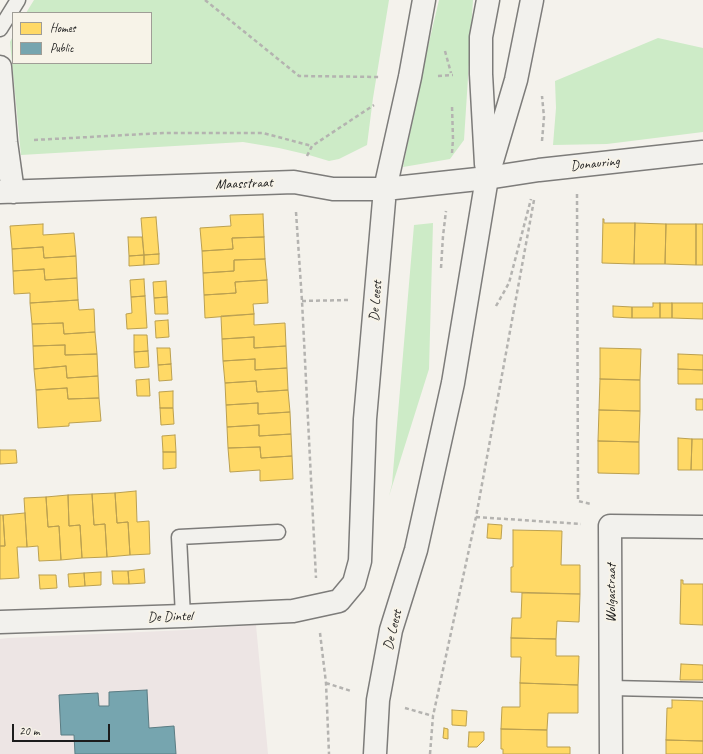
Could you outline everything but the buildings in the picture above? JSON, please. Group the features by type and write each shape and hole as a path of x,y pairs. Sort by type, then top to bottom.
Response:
{"street":[{"name":"De Leest","path":"340,601 354,583 360,561 365,420 385,189 410,77 424,0"},
{"name":"De Leest","path":"487,178 481,74 481,36 488,0"},
{"name":"De Leest","path":"375,754 378,700 391,630 416,550 453,383 487,178 516,80 532,0"},
{"path":"0,67 6,142 6,192"},
{"name":"Donauring","path":"487,178 539,170 703,152"},
{"name":"Maasstraat","path":"6,192 294,182 333,189 385,189 487,178"},
{"path":"610,526 703,527"},
{"name":"Wolgastraat","path":"610,526 611,754"},
{"name":"De Dintel","path":"0,622 293,611 340,601"}],"lane":[{"path":"0,29 18,0"},
{"path":"183,616 179,537 278,532"},
{"path":"611,688 703,690"}],"path":[{"path":"205,0 299,76 410,77 481,74"},
{"path":"330,754 326,683 317,606 302,301 294,182 312,146 379,101"},
{"path":"6,142 163,133 263,133 312,146"},
{"path":"476,517 610,526 607,508 578,501 577,166"},
{"path":"430,754 433,716 476,517 539,170"},
{"path":"302,301 376,299"}],"shaded area":[{"path":"256,625 268,754 0,754 0,639"}],"green space":[{"path":"34,0 389,0 367,145 339,159 329,161 279,148 243,142 21,155 12,64 152,64 152,12 27,12"},
{"path":"439,0 473,0 464,140 450,159 403,167 426,55"},
{"path":"12,38 12,63 10,42"},
{"path":"658,38 703,48 703,132 607,144 553,145 556,108 555,81"},
{"path":"433,223 429,369 389,496 392,484 414,225"}]}
